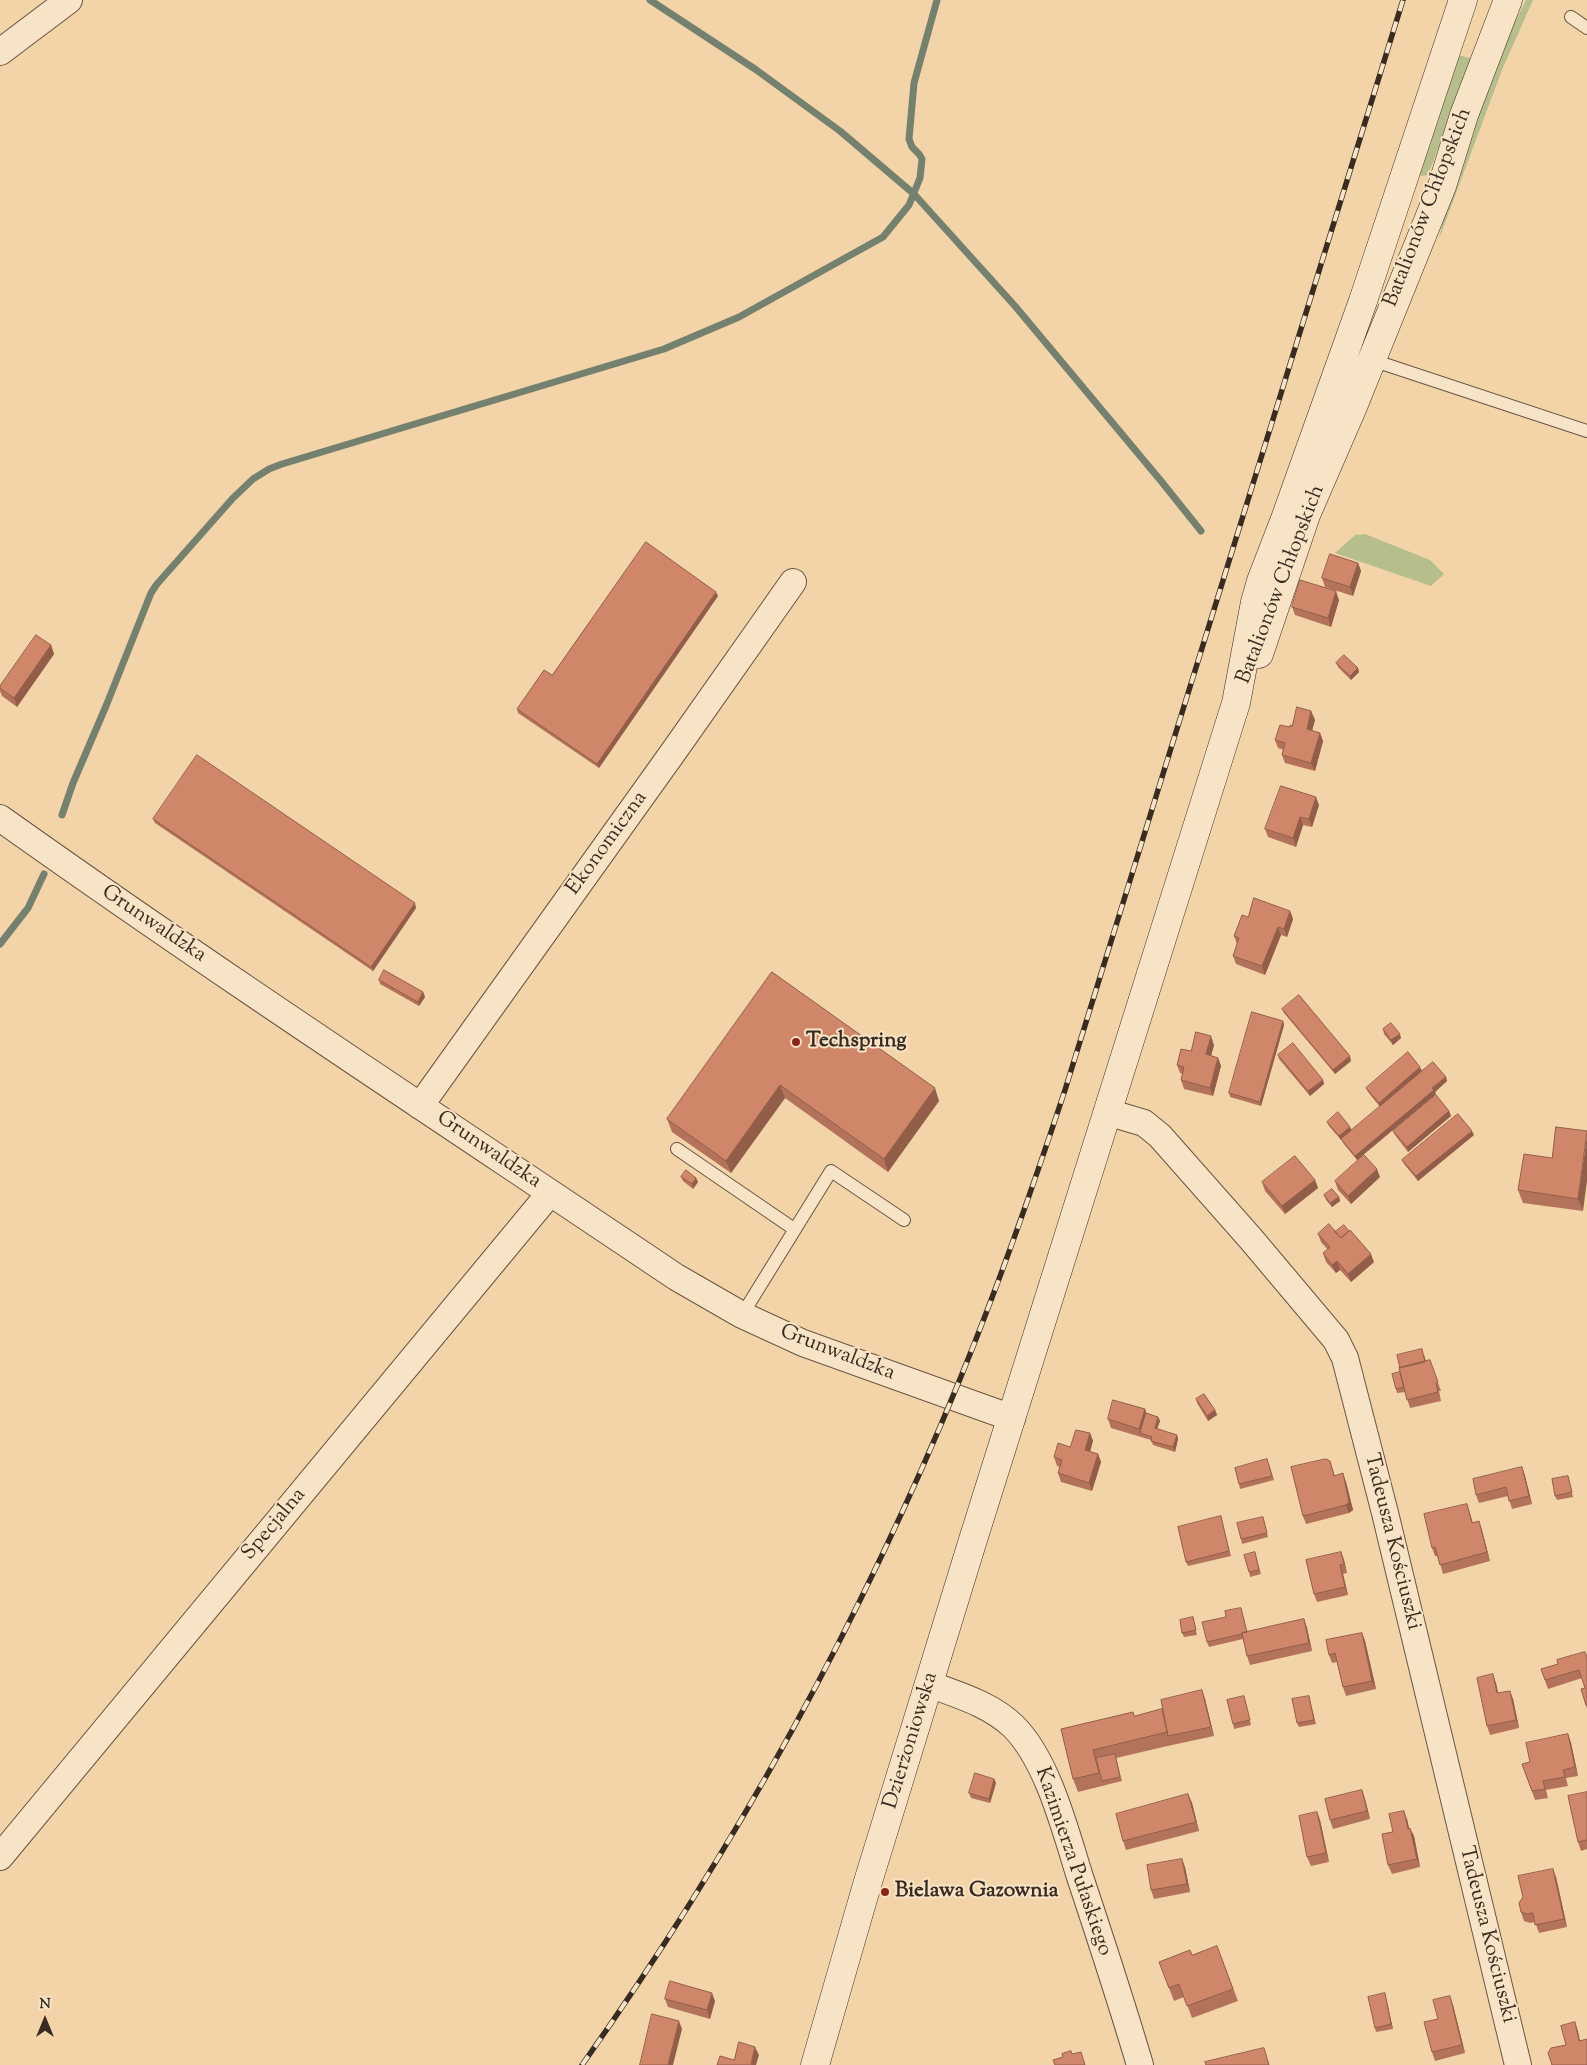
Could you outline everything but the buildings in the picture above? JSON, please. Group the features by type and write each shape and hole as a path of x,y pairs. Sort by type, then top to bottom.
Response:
{"main road":[{"name":"Batalionów Chłopskich","path":"1236,703 1261,581 1346,350 1463,0"},
{"name":"Batalionów Chłopskich","path":"1236,703 1262,648 1306,515 1442,186 1464,115 1508,0"},
{"name":"Dzierżoniowska","path":"815,2065 929,1684 1236,703"}],"street":[{"path":"0,52 69,0"},
{"name":"Ekonomiczna","path":"420,1106 793,582"},
{"name":"Grunwaldzka","path":"0,818 136,913 676,1278 742,1314 803,1343 1012,1418"},
{"name":"Tadeusza Kościuszki","path":"1107,1112 1144,1123 1160,1136 1251,1239 1336,1340 1346,1358 1518,2065"},
{"name":"Specjalna","path":"0,1857 550,1193"},
{"name":"Kazimierza Pułaskiego","path":"929,1684 975,1702 1003,1718 1014,1727 1036,1759 1059,1813 1140,2065"}],"lane":[{"path":"1571,17 1587,28"},
{"path":"1346,350 1587,431"},
{"path":"677,1149 794,1229"},
{"path":"742,1314 831,1172 904,1220"}],"green space":[{"path":"1526,0 1533,0 1502,70 1439,239 1449,187 1510,32"},
{"path":"1455,54 1473,59 1428,175 1421,176 1419,174"},
{"path":"1365,534 1430,560 1444,574 1431,586 1335,553 1355,535"}],"waterway":[{"path":"650,0 755,69 840,131 914,194 1015,306 1201,531"},
{"path":"62,815 73,783 151,593 233,498 253,479 269,469 282,464 664,349 739,317 883,237 909,205 920,178 922,159 912,147 909,139 914,83 937,0"},
{"path":"0,944 28,908 44,874"}],"railway":[{"path":"582,2065 638,1984 691,1902 742,1818 790,1733 837,1646 880,1558 922,1469 960,1379 1015,1235 1065,1090 1403,0"}],"place":[{"name":"Techspring","path":"796,1042"},
{"name":"Bielawa Gazownia","path":"885,1892"}]}
